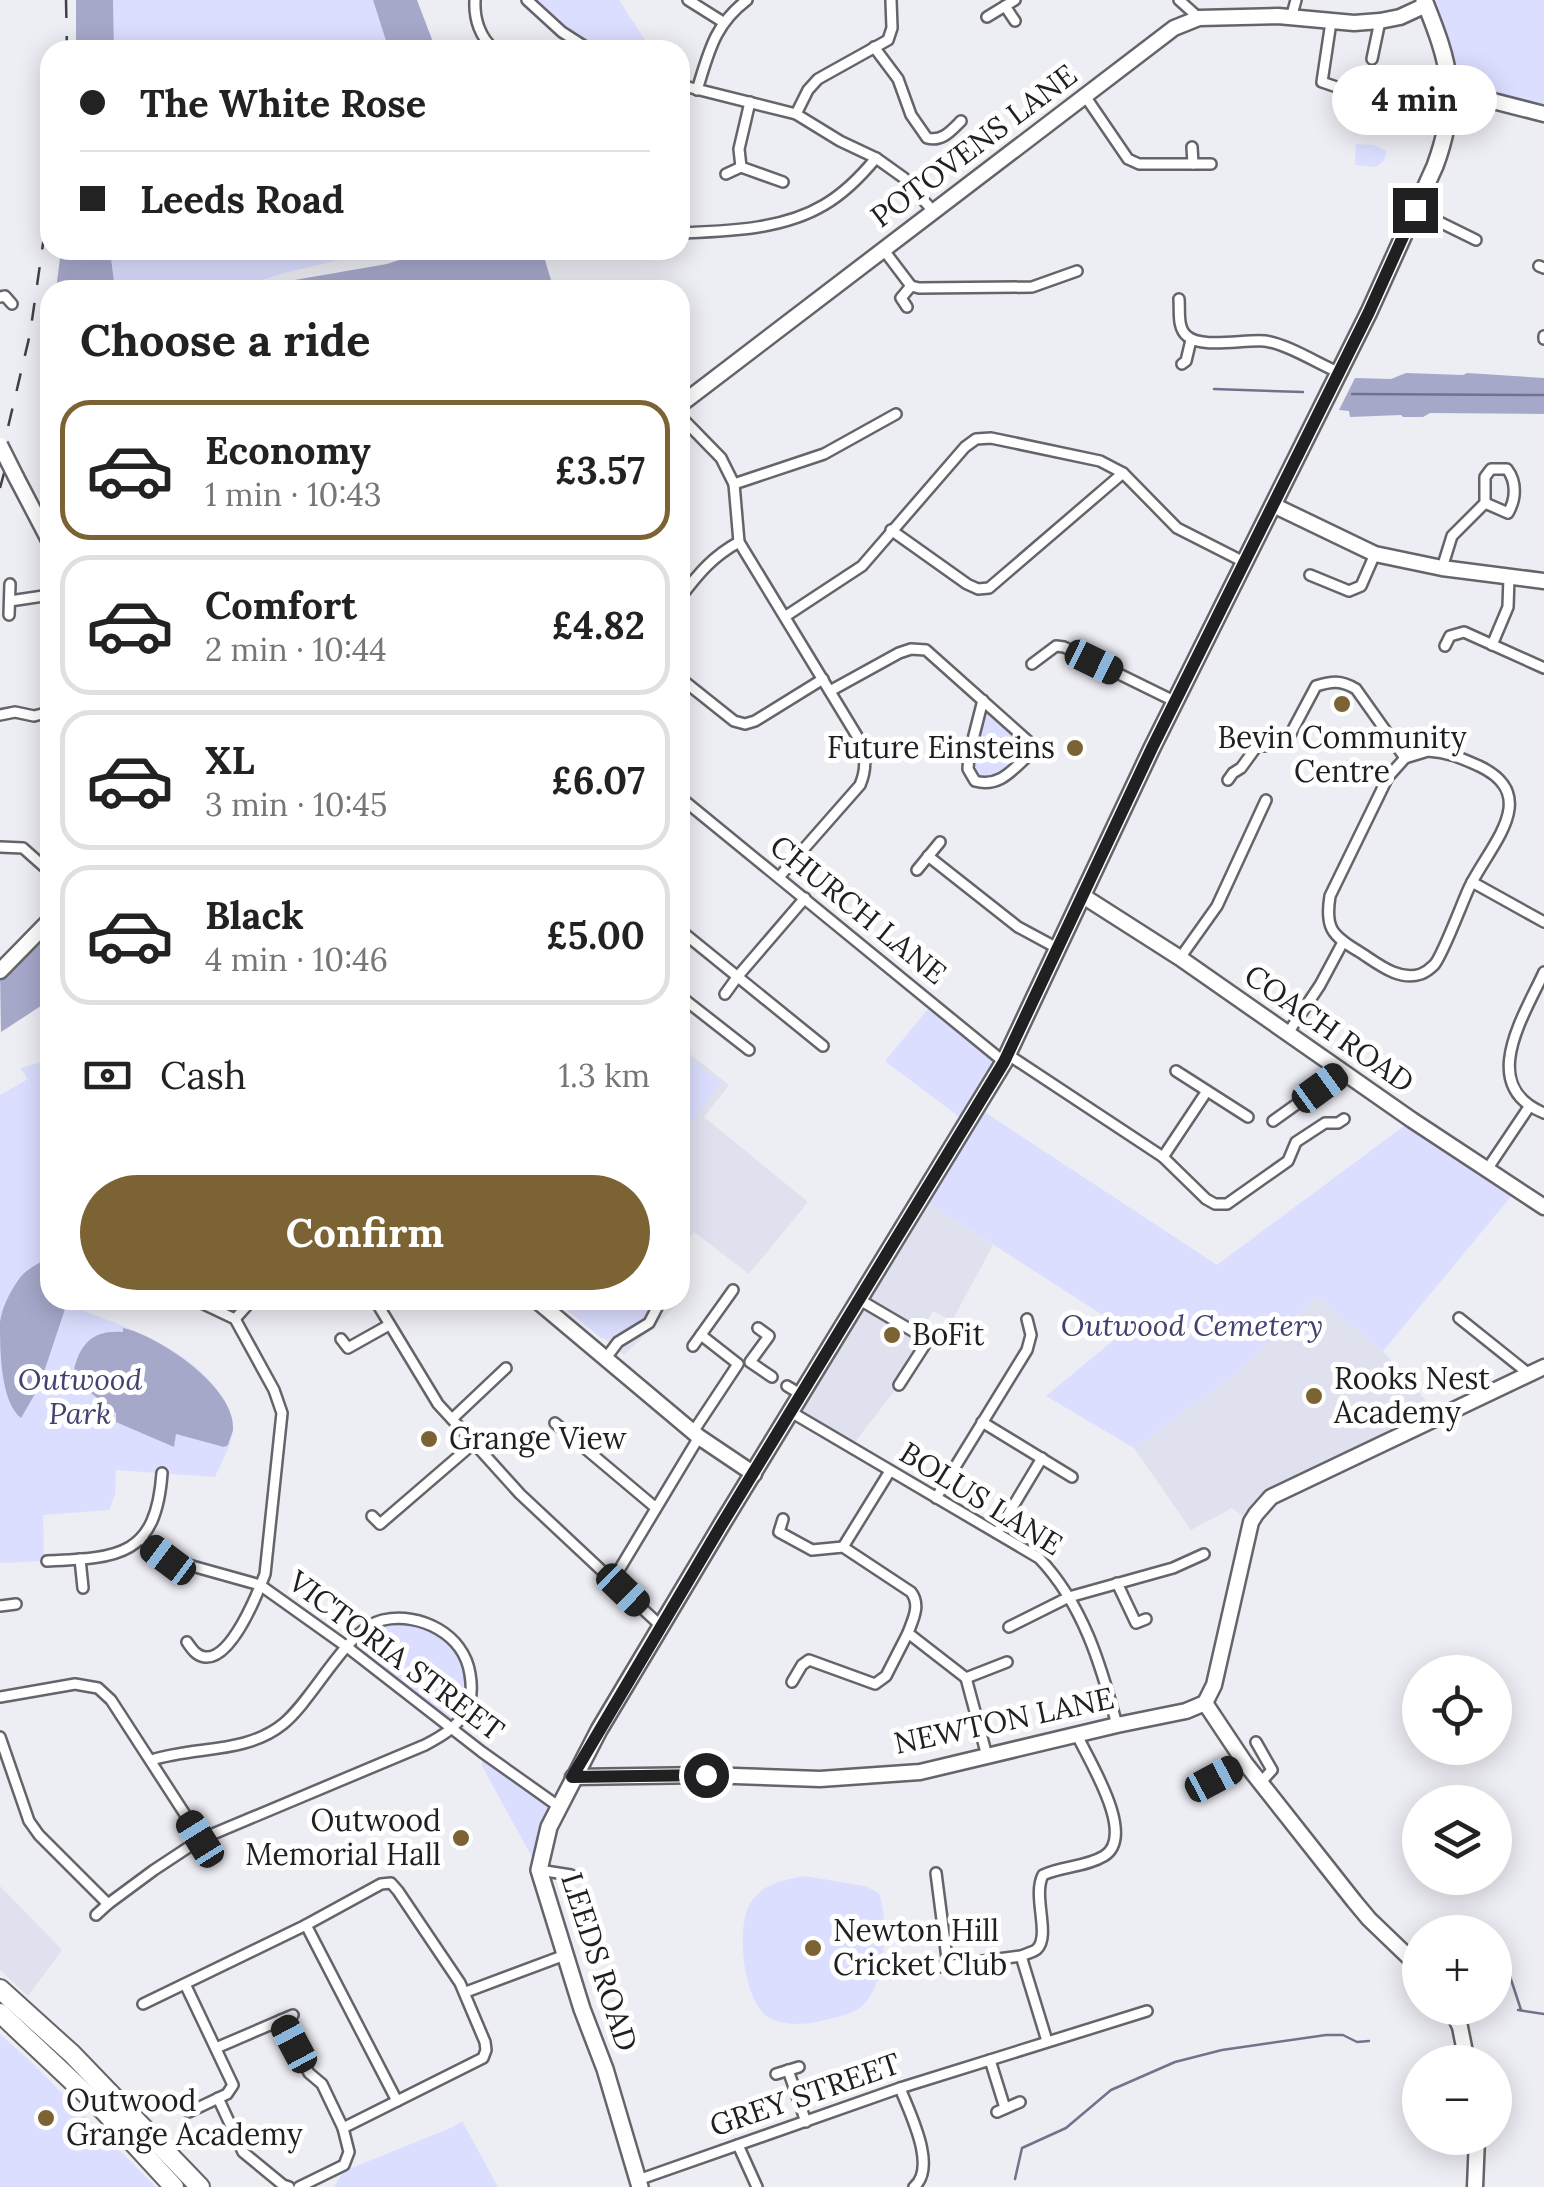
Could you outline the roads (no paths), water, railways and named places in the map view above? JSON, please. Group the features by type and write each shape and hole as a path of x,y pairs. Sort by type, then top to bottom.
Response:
{"highway":[{"path":"0,1989 72,2054 200,2187"},
{"path":"0,2013 104,2111 174,2187"}],"main road":[{"name":"LEEDS ROAD","path":"639,2184 539,1870 546,1835 572,1777 1006,1058 1244,562 1369,312 1444,141 1450,90 1444,48 1425,2"}],"street":[{"path":"474,0 478,28 485,40"},
{"path":"527,0 574,40"},
{"path":"688,0 723,22"},
{"path":"698,90 723,22 747,0"},
{"path":"796,114 818,78 888,40 892,28 891,0"},
{"path":"987,17 1016,0"},
{"path":"1180,0 1200,18"},
{"path":"1291,18 1296,0"},
{"name":"POTOVENS LANE","path":"690,397 1174,28 1200,18 1380,21 1400,16 1425,2"},
{"path":"1006,6 1015,21"},
{"path":"1372,59 1380,21"},
{"path":"1332,22 1322,82 1358,89 1354,107"},
{"path":"874,47 898,79 926,142 950,133 961,122"},
{"path":"690,88 796,114 876,158 904,178 933,211"},
{"path":"1450,90 1544,114"},
{"path":"1085,96 1128,159 1140,164 1211,164"},
{"path":"741,167 739,148 750,102"},
{"path":"1192,147 1192,164"},
{"path":"690,232 766,225 824,205 863,174 876,158"},
{"path":"726,174 741,167 782,182"},
{"path":"1415,210 1476,240"},
{"path":"883,250 911,286 919,288 1032,287 1077,271"},
{"path":"907,307 901,298 911,286"},
{"path":"0,296 12,304"},
{"path":"1180,298 1180,326 1191,340 1269,342 1338,372"},
{"path":"1182,364 1191,340"},
{"path":"734,484 824,454 896,414"},
{"path":"690,426 722,458 734,484 739,542 864,752 866,768 860,785 780,876"},
{"path":"786,616 862,566 976,439 991,438 1100,461 1124,473 1177,528 1244,562"},
{"path":"0,444 40,523"},
{"path":"1442,568 1452,536 1485,504 1484,477 1492,469 1508,469 1514,478 1514,504 1508,513 1485,504"},
{"path":"891,530 967,584 989,588 1124,473"},
{"path":"1272,505 1375,554 1442,568 1544,581"},
{"path":"690,585 704,566 739,542"},
{"path":"1310,575 1349,590 1361,586 1375,554"},
{"path":"1492,645 1508,607 1508,578"},
{"path":"8,615 10,584"},
{"path":"10,601 40,596"},
{"path":"1446,646 1450,636 1464,632 1544,668"},
{"path":"1032,664 1060,646 1176,702"},
{"path":"830,691 911,649 926,650 983,700 1028,741 1030,754 1000,781 989,785 976,782 968,769 983,700"},
{"path":"690,686 734,721 745,724 823,678"},
{"path":"1228,780 1257,746 1282,746 1316,686 1332,681 1346,682 1356,689 1405,758"},
{"path":"0,715 40,714"},
{"path":"1428,751 1450,752 1495,774 1507,786 1510,803 1507,820 1472,882 1435,964 1420,974 1399,975 1344,942 1332,932 1326,916 1330,896 1388,776 1405,758 1428,751"},
{"path":"1180,958 1217,906 1266,800"},
{"name":"CHURCH LANE","path":"690,805 1006,1058 1163,1157 1215,1204 1228,1204 1288,1161 1296,1142 1325,1122 1338,1123 1344,1118"},
{"path":"917,870 940,842"},
{"path":"0,847 23,848 40,863"},
{"path":"928,856 1018,927 1057,948"},
{"path":"1472,882 1544,922"},
{"name":"COACH ROAD","path":"1082,896 1180,958 1544,1207"},
{"path":"726,994 805,898"},
{"path":"0,970 40,930"},
{"path":"690,938 823,1046"},
{"path":"1288,1033 1344,942"},
{"path":"1544,972 1509,1054 1508,1069 1516,1091 1529,1107 1544,1113"},
{"path":"690,1004 749,1050"},
{"path":"1176,1071 1248,1117"},
{"path":"1273,1121 1342,1071"},
{"path":"1163,1157 1207,1091"},
{"path":"1488,1168 1529,1107"},
{"path":"693,1346 733,1290"},
{"path":"860,1300 928,1340 899,1386"},
{"path":"187,1642 202,1658 215,1656 232,1641 265,1574 282,1413 274,1390 234,1319 216,1310"},
{"path":"234,1319 243,1310"},
{"path":"380,1310 452,1419 520,1494 662,1627"},
{"path":"548,1310 696,1434 754,1474"},
{"path":"606,1358 618,1342 649,1322 656,1310"},
{"path":"1459,1318 1529,1374"},
{"path":"936,1498 1027,1350 1031,1335 1027,1319"},
{"path":"342,1338 348,1348 389,1325"},
{"path":"758,1328 769,1336 750,1362 772,1376"},
{"path":"613,1580 738,1364 701,1335"},
{"path":"1402,1951 1369,1919 1260,1782 1205,1703 1214,1686 1246,1539 1262,1506 1283,1490 1544,1367"},
{"path":"452,1419 506,1368"},
{"path":"787,1386 802,1395"},
{"name":"BOLUS LANE","path":"792,1412 1040,1558 1059,1579 1100,1661 1117,1725"},
{"path":"982,1422 1072,1477"},
{"path":"555,1423 656,1508"},
{"path":"372,1516 380,1524 474,1443"},
{"path":"997,1532 1042,1458"},
{"path":"842,1547 890,1470"},
{"path":"48,1561 116,1554 142,1539 152,1523 162,1472"},
{"path":"161,1488 175,1489"},
{"path":"783,1519 779,1532 812,1550 842,1547 911,1592 916,1600 908,1633 886,1676 875,1684 809,1660 792,1682"},
{"name":"VICTORIA STREET","path":"142,1539 168,1560 260,1586 558,1806"},
{"path":"1009,1626 1070,1598 1174,1568 1204,1554"},
{"path":"80,1560 83,1588"},
{"path":"1117,1583 1136,1623 1146,1619"},
{"path":"0,1606 16,1604"},
{"path":"96,1916 200,1839 425,1745 451,1730 468,1708 472,1687 469,1667 460,1648 444,1632 423,1621 379,1620 362,1630 283,1724 252,1741 152,1760"},
{"path":"908,1633 966,1678 987,1756"},
{"path":"966,1678 1007,1662"},
{"path":"0,1697 75,1684 98,1688 112,1700 200,1839"},
{"name":"NEWTON LANE","path":"572,1777 706,1775 820,1779 920,1772 1186,1711 1205,1703"},
{"path":"893,1973 1022,1956 1036,1950 1041,1942 1038,1890 1043,1875 1101,1858 1116,1841 1115,1816 1077,1734"},
{"path":"0,1738 29,1822 108,1904"},
{"path":"1256,1742 1272,1770 1260,1782"},
{"path":"1214,1779 1246,1763"},
{"path":"539,1870 571,1875"},
{"path":"936,1873 948,1966"},
{"path":"142,2004 381,1884 390,1883 466,1992 486,2050 482,2058 342,2128"},
{"path":"306,1925 397,2100"},
{"path":"466,1992 565,1955"},
{"path":"1022,1956 1047,2041"},
{"path":"185,1984 233,2085 227,2094 189,2112"},
{"name":"GREY STREET","path":"639,2184 900,2088 1147,2011"},
{"path":"216,2048 292,2015"},
{"path":"281,2020 309,2073 322,2084 350,2152 344,2165 320,2183 299,2187"},
{"path":"990,2060 1001,2110 1020,2102"},
{"path":"776,2074 794,2069 806,2122"},
{"path":"900,2088 923,2151 922,2185"},
{"path":"218,2098 243,2152 289,2187"},
{"path":"738,2145 757,2187"},
{"path":"1475,2187 1476,2155"}],"waterway":[{"path":"1214,389 1303,392"},
{"path":"1352,394 1544,395"},
{"path":"1512,1982 1521,2010"},
{"path":"1518,2010 1544,2014"},
{"path":"1015,2179 1022,2148 1066,2128 1111,2090 1175,2062 1222,2050 1326,2035 1369,2041"}],"railway":[{"path":"66,0 67,40"},
{"path":"0,461 30,334 41,260"},
{"path":"0,488 10,451"}],"place":[{"name":"Bevin Community Centre","path":"1342,704"},
{"name":"Future Einsteins","path":"1075,748"},
{"name":"BoFit","path":"892,1335"},
{"name":"Rooks Nest Academy","path":"1314,1396"},
{"name":"Grange View","path":"429,1439"},
{"name":"Outwood Memorial Hall","path":"461,1838"},
{"name":"Newton Hill Cricket Club","path":"813,1948"},
{"name":"Outwood Grange Academy","path":"46,2118"}],"park label":[{"name":"Outwood Cemetery","path":"1192,1326"},
{"name":"Outwood Park","path":"80,1397"}]}
